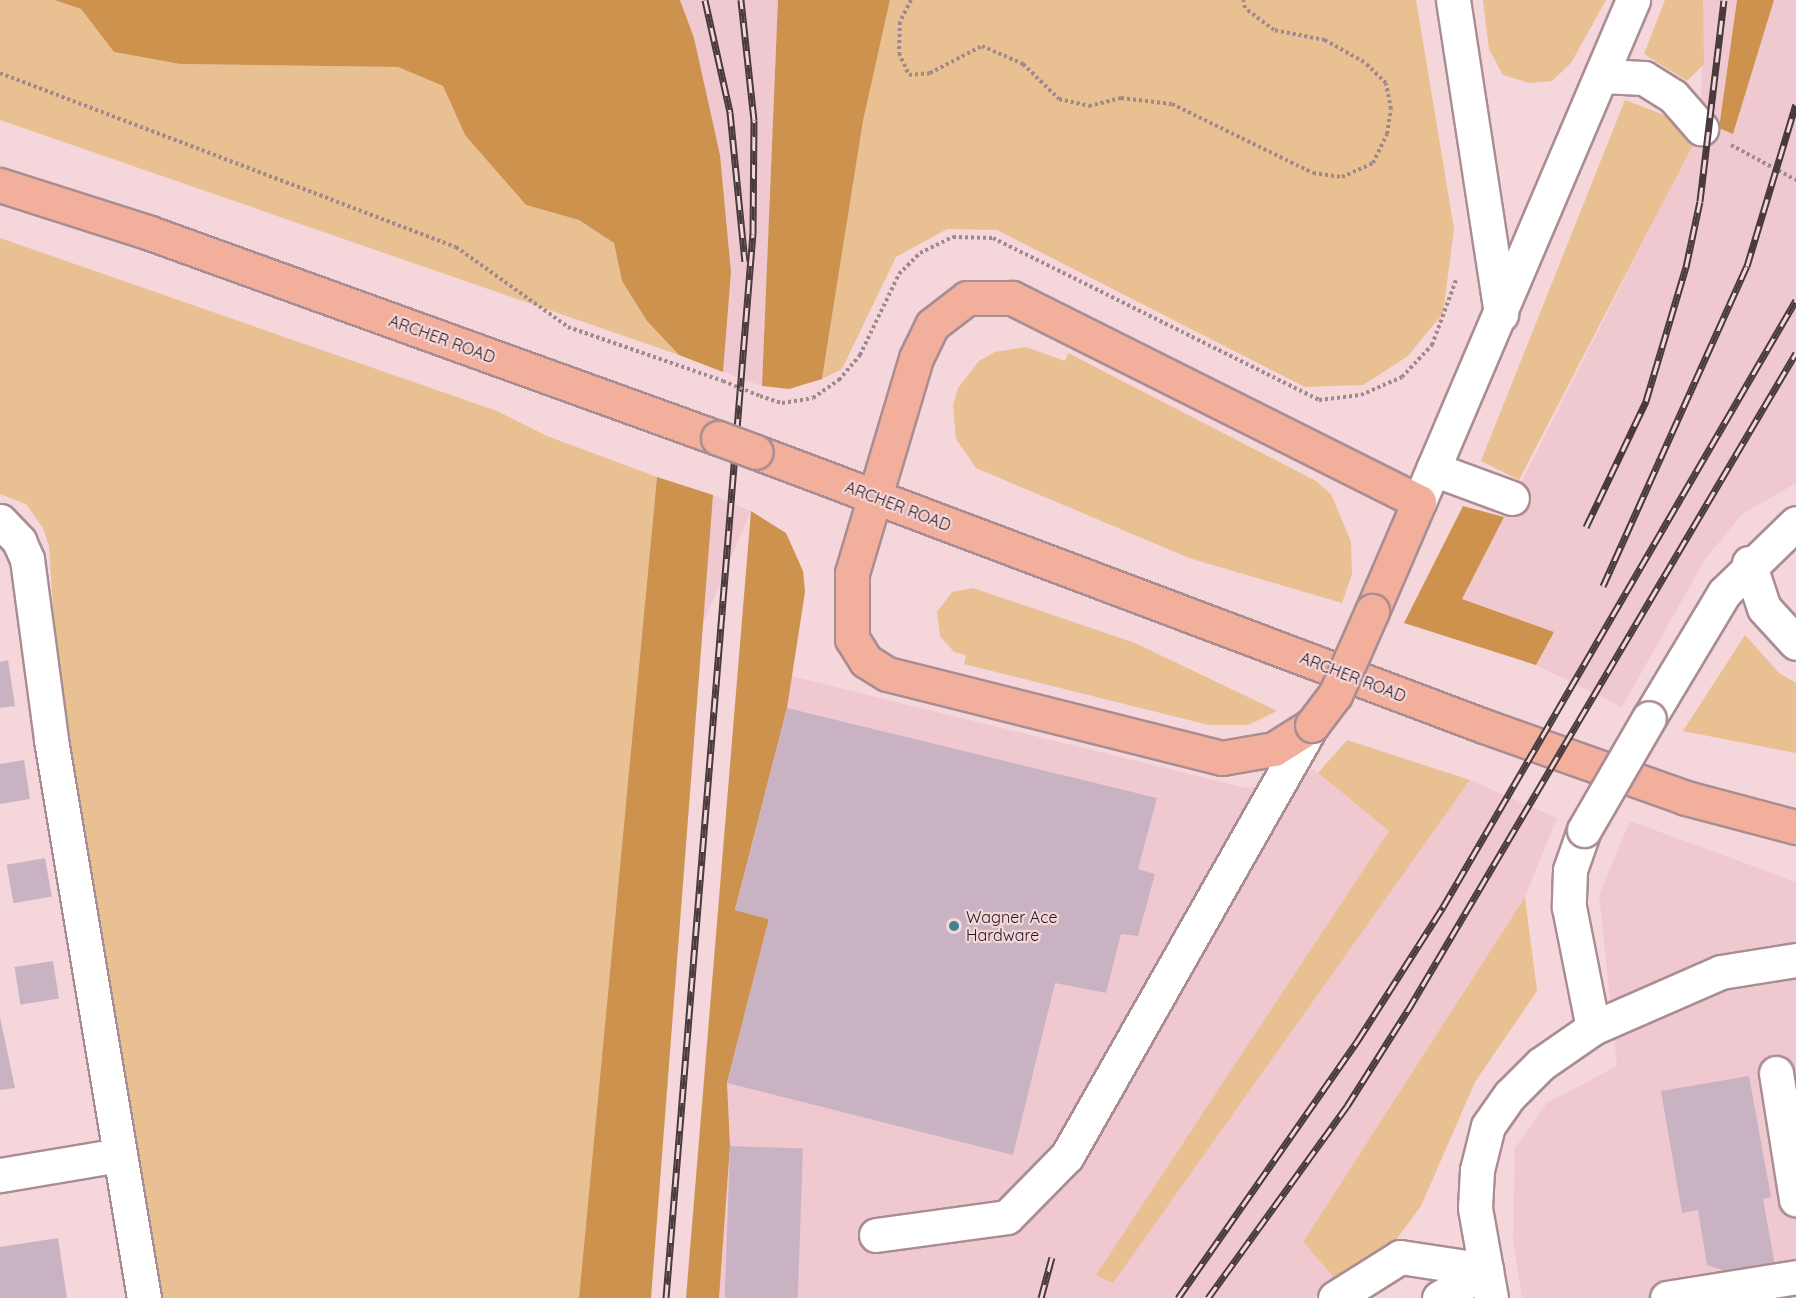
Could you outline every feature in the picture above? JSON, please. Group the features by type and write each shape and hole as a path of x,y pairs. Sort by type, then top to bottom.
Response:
{"main road":[{"name":"ARCHER ROAD","path":"0,185 150,233 718,438 1506,734 1686,798 1796,827"},
{"path":"988,294 1044,311 1419,501 1335,695 1312,725 1274,749 1222,758 887,674 866,662 852,639 849,612 871,496 916,358 932,325 951,306 988,294"}],"street":[{"path":"1453,0 1501,314"},
{"path":"1419,501 1501,314 1633,0"},
{"path":"1601,76 1644,78 1673,96 1701,128"},
{"path":"1433,469 1512,498"},
{"path":"0,521 27,560 119,1155 144,1298"},
{"path":"1593,1028 1569,907 1570,870 1584,830 1724,593 1749,563 1796,523"},
{"path":"1749,563 1764,608 1796,643"},
{"path":"876,1235 1007,1216 1067,1156 1312,725"},
{"path":"1488,1284 1475,1208 1477,1170 1488,1126 1541,1064 1593,1028 1721,972 1796,960"},
{"path":"1776,1073 1796,1199"},
{"path":"0,1175 119,1155"},
{"path":"1335,1298 1400,1257 1488,1284"},
{"path":"1667,1298 1796,1277"},
{"path":"1439,1298 1488,1284"}],"path":[{"path":"911,0 900,22 899,53 909,75 930,73 982,46 1023,64 1059,99 1089,106 1122,98 1172,104 1313,173 1342,177 1373,163 1387,134 1391,109 1386,83 1364,62 1325,40 1274,30 1245,8 1243,0"},
{"path":"0,73 456,247 568,327 782,403 813,398 839,380 860,355 898,274 920,253 953,237 993,238 1319,400 1361,395 1402,376 1432,345 1456,293 1457,272"},
{"path":"1701,128 1796,180"}],"shaded area":[{"path":"0,0 54,0 81,9 114,52 180,64 398,67 443,86 465,135 526,205 579,220 614,243 622,281 647,321 679,355 0,120"},
{"path":"54,0 680,0 694,38 720,155 731,272 723,372 679,355 647,321 622,281 614,243 579,220 526,205 465,135 443,86 398,67 180,64 114,52 81,9"},
{"path":"680,0 778,0 762,386 723,372 731,272 720,155 694,38"},
{"path":"778,0 890,0 863,121 822,379 789,389 762,386"},
{"path":"890,0 1416,0 1454,229 1443,313 1408,356 1363,385 1305,387 997,230 947,229 896,257 842,369 822,379 863,121"},
{"path":"1483,0 1606,0 1571,63 1552,81 1529,83 1503,75 1489,49"},
{"path":"1665,0 1703,0 1704,64 1687,81 1644,54"},
{"path":"1703,0 1737,0 1719,127 1733,134 1774,0 1796,0 1796,483 1741,515 1704,561 1622,707 1536,665 1554,632 1462,599 1701,128"},
{"path":"1737,0 1774,0 1733,134 1719,128"},
{"path":"1625,100 1664,115 1696,139 1519,480 1481,461"},
{"path":"0,238 497,411 547,436 657,477 579,1298 158,1298 60,717 49,546 43,528 26,504 0,494"},
{"path":"1026,347 1065,361 1068,353 1316,481 1331,494 1351,541 1352,574 1342,603 1189,558 976,468 956,439 953,405 958,388 979,361 995,352"},
{"path":"657,477 713,495 651,1298 579,1298"},
{"path":"713,495 751,511 436,1252 398,1236"},
{"path":"1463,506 1504,517 1462,599 1554,632 1536,665 1404,623"},
{"path":"751,511 786,533 803,571 805,592 787,708 735,910 769,919 727,1083 730,1146 719,1298 686,1298"},
{"path":"973,588 1135,643 1277,711 1248,725 1209,725 964,664 966,655 954,652 940,636 937,612 952,592"},
{"path":"1745,635 1779,673 1796,683 1796,753 1683,731"},
{"path":"791,676 1246,788 1270,787 1313,769 1389,831 1097,1275 1112,1283 1470,780 1557,818 1525,897 1303,1242 1338,1282 1314,1298 719,1298 730,1146 727,1083 769,919 735,910"},
{"path":"1347,740 1470,780 1113,1283 1096,1275 1389,831 1318,773"},
{"path":"1630,821 1796,882 1796,1277 1667,1298 1522,1298 1513,1240 1515,1148 1547,1103 1617,1066 1599,895"},
{"path":"1525,897 1537,991 1475,1082 1421,1206 1395,1241 1338,1282 1303,1242"}],"building":[{"path":"8,660 15,706 0,708 0,662"},
{"name":"Wagner Ace Hardware","path":"787,708 1157,798 1138,869 1155,874 1138,936 1121,934 1106,993 1055,983 1013,1155 727,1083 769,919 735,910"},
{"path":"24,760 30,799 0,804 0,764"},
{"path":"45,858 52,896 13,903 7,865"},
{"path":"53,961 59,999 20,1005 14,967"},
{"path":"0,1017 15,1088 0,1090"},
{"path":"1749,1076 1771,1197 1763,1199 1775,1266 1731,1273 1707,1265 1698,1210 1682,1213 1661,1091"},
{"path":"730,1146 803,1149 798,1298 725,1298"},
{"path":"58,1238 67,1298 0,1298 0,1247"}],"railway":[{"path":"705,0 730,112 745,261"},
{"path":"666,1298 753,234 754,120 741,0"},
{"path":"1586,527 1646,401 1686,267 1700,201 1724,0"},
{"path":"1603,586 1747,266 1796,104"},
{"path":"1178,1298 1358,1040 1443,907 1796,300"},
{"path":"1208,1298 1347,1106 1408,1010 1796,353"},
{"path":"1041,1298 1052,1257"}],"place":[{"name":"Wagner Ace Hardware","path":"954,926"}]}
